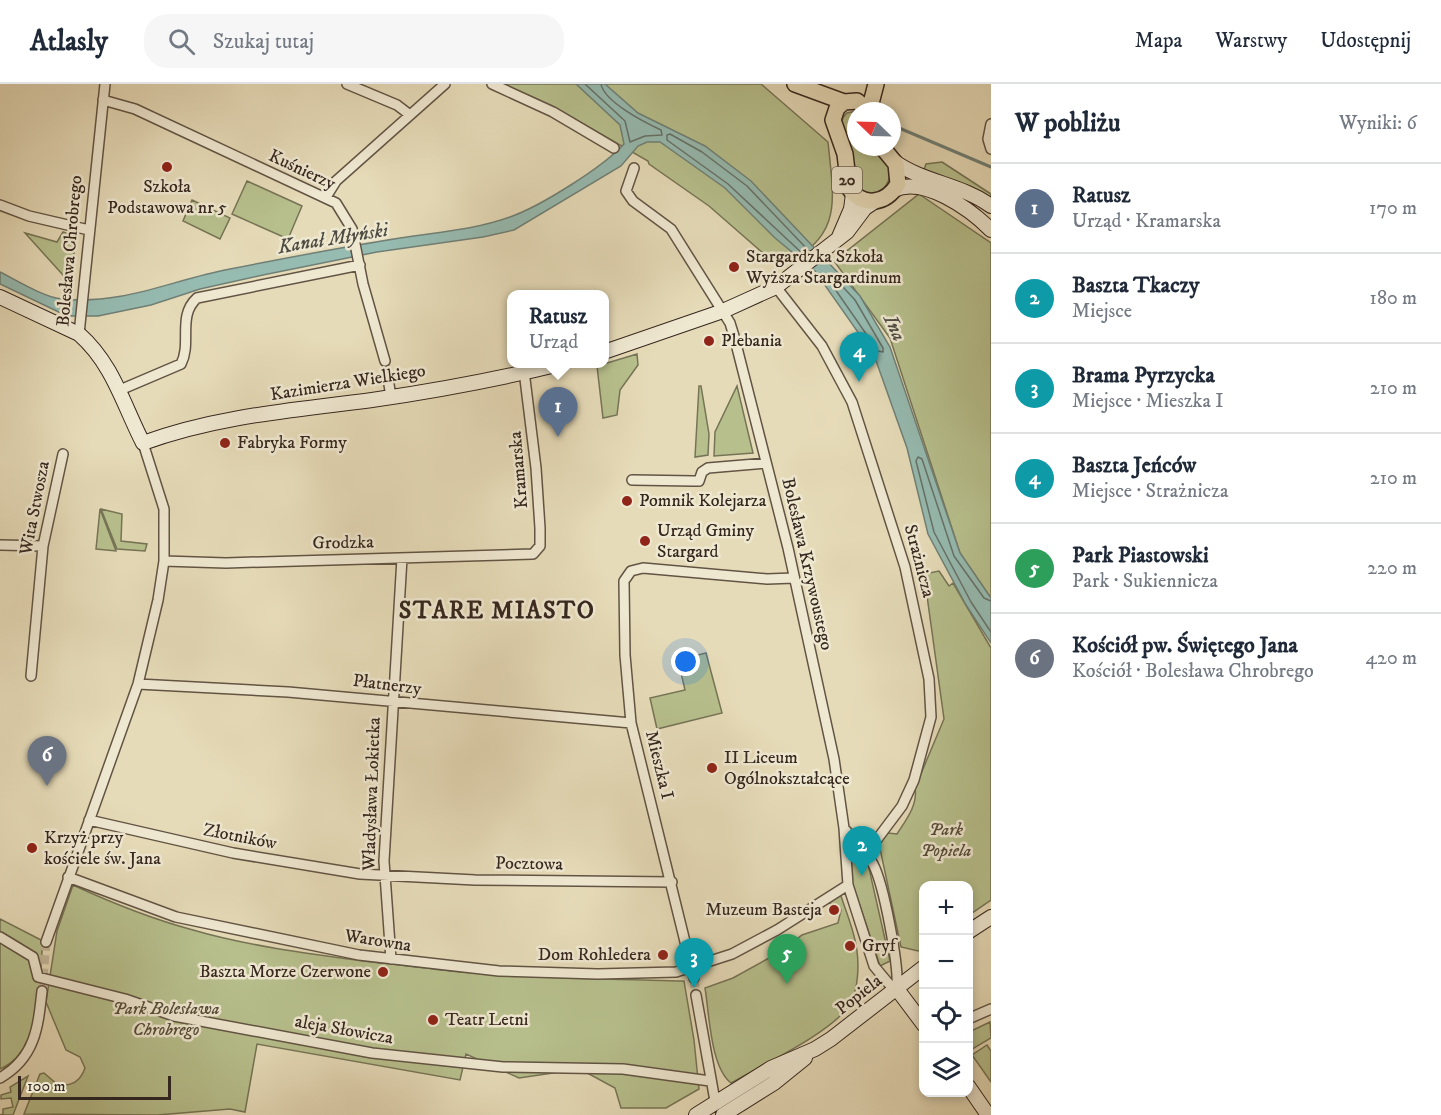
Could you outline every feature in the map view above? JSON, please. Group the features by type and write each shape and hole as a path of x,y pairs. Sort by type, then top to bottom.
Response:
{"main road":[{"path":"848,102 867,84"},
{"name":"20","path":"871,102 876,84"},
{"name":"20","path":"797,85 848,102"},
{"name":"20","path":"797,85 826,110 833,120 845,154 847,182 853,194 874,202 887,197 894,190"},
{"path":"833,120 837,108 847,103"},
{"path":"890,156 895,162 899,177 894,190"}],"street":[{"name":"Bolesława Chrobrego","path":"46,942 138,684 164,561 164,509 143,443 104,360 79,334 83,318 89,230 105,84"},
{"path":"347,84 397,105 410,115"},
{"path":"326,197 336,181 445,84"},
{"path":"492,84 553,112 614,148"},
{"name":"Kuśnierzy","path":"103,100 135,109 326,197 342,211 357,244 359,262 385,361"},
{"path":"991,124 988,138 991,149"},
{"path":"895,162 907,170 979,198 991,206"},
{"name":"Bolesława Krzywoustego","path":"634,168 626,190 629,196 671,229 723,311 734,336 794,578 834,759 844,828 848,885 877,972 897,989"},
{"path":"894,190 909,186 929,190 986,222 991,230"},
{"path":"838,238 851,209 853,194"},
{"path":"609,350 723,311 776,287 848,232 866,208 874,202"},
{"path":"0,205 29,216 89,230"},
{"path":"120,390 181,364 185,351 187,310 197,298 359,262"},
{"name":"Strażnicza","path":"776,287 822,346 852,402 905,567 929,679 931,717 914,780 903,806 866,854"},
{"path":"0,297 79,334"},
{"name":"Kazimierza Wielkiego","path":"143,443 175,431 247,417 392,397 538,368"},
{"name":"Kramarska","path":"523,555 533,554 541,542 536,468 524,371"},
{"path":"388,378 392,397"},
{"name":"Wita Stwosza","path":"31,676 43,546 63,454"},
{"path":"632,480 694,482 699,481 702,472 708,468 766,463"},
{"path":"0,545 43,546"},
{"name":"Grodzka","path":"164,561 226,563 523,555"},
{"name":"Władysława Łokietka","path":"391,959 384,837 402,558"},
{"name":"Mieszka I","path":"693,973 631,723 625,655 623,590 627,575 637,568 766,579 794,578"},
{"name":"Płatnerzy","path":"138,684 288,692 631,723"},
{"name":"Złotników","path":"89,820 266,860 386,876"},
{"path":"844,828 866,854 876,871 898,977 897,989 919,1018"},
{"name":"Pocztowa","path":"386,876 475,880 672,882"},
{"name":"Warowna","path":"68,877 141,907 196,923 326,949 499,971 588,974 693,973 754,944 848,885"},
{"path":"973,929 991,917"},
{"name":"aleja Słowicza","path":"0,937 33,957 38,977 125,999 174,1016 223,1026 372,1053 453,1064 623,1070 711,1081"},
{"name":"Popiela","path":"725,1115 865,1015 919,971"},
{"path":"0,1078 14,1070 28,1055 39,1024 42,991"},
{"path":"696,995 715,1101"},
{"path":"973,1017 991,1009"},
{"name":"Popiela","path":"698,1113 771,1068 815,1049"},
{"path":"698,1113 712,1109 725,1115 733,1097 743,1085"},
{"path":"973,1092 988,1115"},
{"path":"741,1115 747,1101"}],"green space":[{"path":"503,84 761,84 828,142 832,200 825,230 815,243 800,256 779,267 709,206 649,164 648,161 552,106"},
{"path":"847,113 847,152 843,135 843,117"},
{"path":"848,156 880,156 890,168 886,186 877,194 871,195 859,189"},
{"path":"942,162 991,194 991,202 923,172 926,164"},
{"path":"247,181 302,206 288,239 232,214"},
{"path":"919,194 991,243 991,598 960,553 890,338 834,261"},
{"path":"192,200 230,218 220,239 183,221"},
{"path":"63,232 75,236 72,285 25,233 57,242"},
{"path":"637,354 638,365 620,390 617,415 603,418 597,368 609,368 609,362"},
{"path":"699,386 701,386 709,434 708,455 695,457"},
{"path":"737,386 753,453 714,456 715,432"},
{"path":"100,509 116,551 96,549"},
{"path":"101,509 122,514 121,541 147,544 145,551 117,549"},
{"name":"Park Popiela","path":"939,571 949,586 953,583 991,648 991,900 973,912 973,881 919,881 918,951 901,947 879,844 888,833 897,834 910,812 915,800 915,788 944,719 924,574"},
{"path":"706,653 722,713 657,729 650,698 685,690 678,660"},
{"path":"856,848 868,864 890,961 880,966 852,882 850,852"},
{"name":"Park Bolesława Chrobrego","path":"73,885 132,910 178,926 285,950 450,971 567,978 684,981 699,1089 666,1108 621,1108 615,1088 580,1069 519,1078 466,1054 460,1080 257,1044 245,1112 230,1109 157,1115 24,1114 40,1074 44,1073 58,1085 67,1085 78,1080 85,1068 80,1057 66,1050 46,1002 57,931"},
{"path":"840,893 857,951 858,976 852,1001 831,1024 815,1035 731,1083 724,1075 715,1052 705,988 733,978 780,952 802,935 838,923 841,910 827,902"},
{"path":"0,919 43,941 39,994 32,1031 25,1047 14,1060 0,1069"},
{"path":"990,1022 991,1038 973,1049 973,1030"},
{"path":"987,1045 991,1051 991,1082 973,1056"},
{"path":"28,1076 13,1115 0,1115 3,1114 3,1109 13,1107 11,1098 1,1099 1,1095 11,1092 10,1087"}],"water":[{"path":"576,84 605,84 638,113 705,146 751,181 860,296 890,347 960,553 991,598 991,643 966,605 928,534 907,448 874,355 815,271 775,238 725,188 660,142 647,142 638,146 621,166 514,230 483,237 377,252 263,275 200,289 151,305 98,316 67,316 0,284 0,272 55,298 85,300 107,298 230,269 357,245 469,228 510,217 571,185 602,164 624,144 620,125"}],"waterway":[{"path":"901,129 991,167"}],"tunnel":[{"path":"385,361 388,378"},
{"path":"42,991 46,942"},
{"path":"694,978 696,995"}],"place":[{"name":"Szkoła Podstawowa nr 5","path":"167,167"},
{"name":"Stargardzka Szkoła Wyższa Stargardinum","path":"734,267"},
{"name":"Plebania","path":"709,341"},
{"name":"Baszta Jeńców","path":"859,382"},
{"name":"Ratusz","path":"558,437"},
{"name":"Fabryka Formy","path":"225,443"},
{"name":"Pomnik Kolejarza","path":"627,501"},
{"name":"Urząd Gminy Stargard","path":"645,541"},
{"name":"II Liceum Ogólnokształcące","path":"712,768"},
{"name":"Kościół pw. Świętego Jana","path":"47,786"},
{"name":"Krzyż przy kościele św. Jana","path":"32,848"},
{"name":"Baszta Tkaczy","path":"862,876"},
{"name":"Muzeum Basteja","path":"834,910"},
{"name":"Gryf","path":"850,946"},
{"name":"Dom Rohledera","path":"663,955"},
{"name":"Baszta Morze Czerwone","path":"383,972"},
{"name":"Park Piastowski","path":"787,984"},
{"name":"Brama Pyrzycka","path":"694,988"},
{"name":"Teatr Letni","path":"433,1020"}],"district":[{"name":"STARE MIASTO","path":"497,611"}],"water label":[{"name":"Kanał Młyński","path":"333,239"},
{"name":"Ina","path":"894,328"}]}
